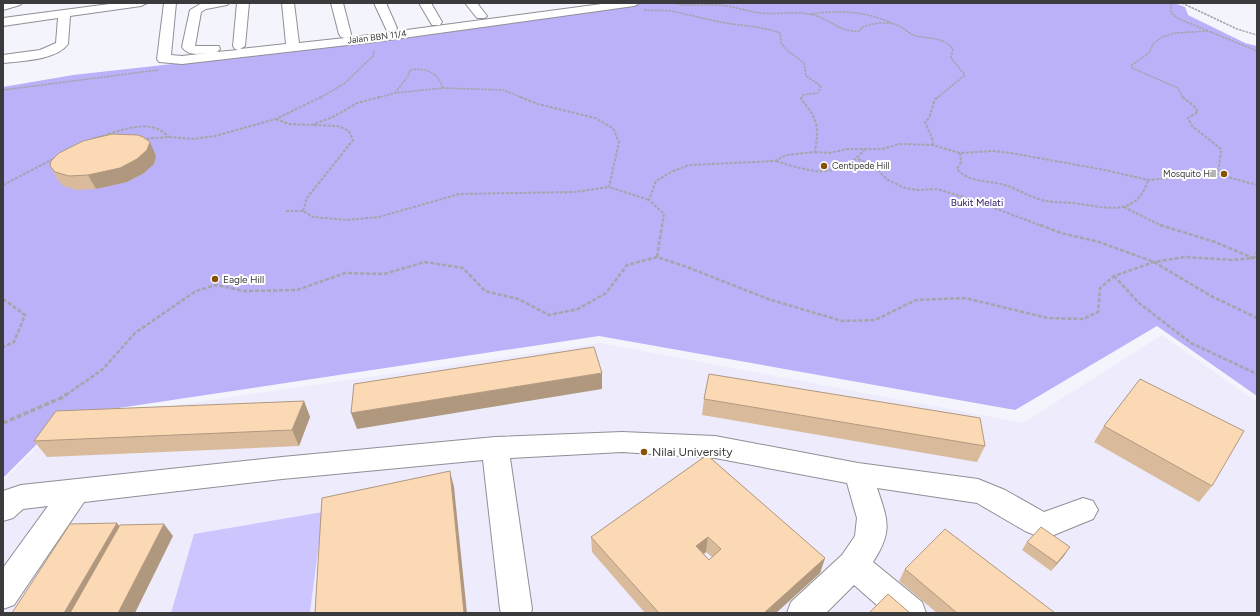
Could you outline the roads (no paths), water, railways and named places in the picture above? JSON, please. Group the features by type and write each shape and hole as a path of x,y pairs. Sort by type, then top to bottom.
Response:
{"street":[{"path":"3,16 103,3"},
{"path":"3,22 138,3 163,7"},
{"path":"219,3 203,6 196,10 188,47 192,50 239,46 293,44 345,34 481,16 560,3"},
{"path":"239,46 243,3"},
{"path":"288,3 293,44"},
{"path":"337,3 345,34"},
{"path":"380,3 391,28"},
{"path":"425,3 436,22"},
{"path":"471,3 481,16"},
{"name":"Jalan BBN 11/4","path":"163,7 164,59 182,60 293,44 374,38 632,3"},
{"path":"3,60 58,49 62,44 64,13"},
{"path":"3,508 12,500 20,497 282,468 495,448 622,442 715,447 858,474 978,491 990,495 1044,526 1083,510"},
{"path":"495,448 516,609"},
{"path":"803,613 853,565 870,540 872,518 858,474"},
{"path":"3,594 75,492"},
{"path":"853,565 910,613"}],"place":[{"name":"Centipede Hill","path":"824,166"},
{"name":"Mosquito Hill","path":"1224,174"},
{"name":"Eagle Hill","path":"215,279"},
{"name":"Nilai University","path":"644,452"}],"park label":[{"name":"Bukit Melati","path":"977,202"}]}
